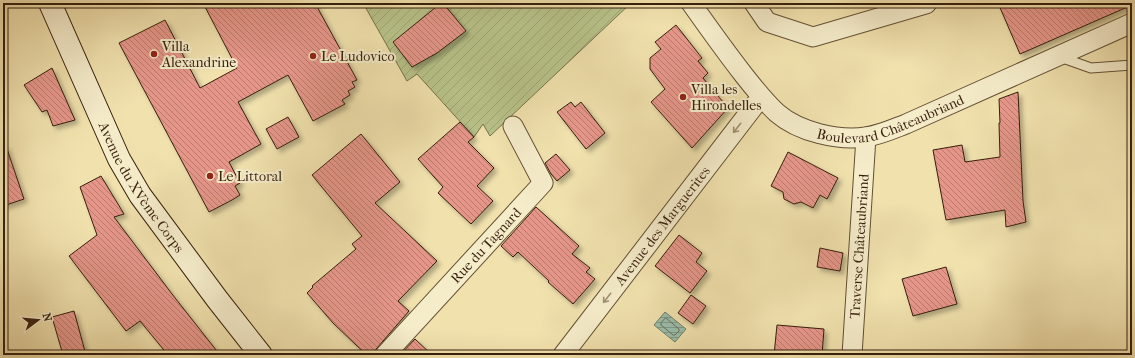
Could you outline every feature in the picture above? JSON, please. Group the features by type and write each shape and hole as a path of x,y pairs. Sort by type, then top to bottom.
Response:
{"main road":[{"name":"Avenue du XVème Corps","path":"50,3 119,159 140,195 217,299 261,355"}],"street":[{"name":"Boulevard Châteaubriand","path":"691,3 718,42 761,97 778,114 792,124 810,131 846,138 866,137 887,132 1132,23"},
{"path":"754,3 767,22 813,37 927,3"},
{"name":"Avenue des Marguerites","path":"563,355 761,97"},
{"name":"Rue du Tagnard","path":"385,355 543,183 513,126"},
{"name":"Traverse Châteaubriand","path":"852,355 866,137"}],"lane":[{"path":"1059,56 1091,68 1132,65"}],"green space":[{"path":"363,3 631,3 490,136 483,124 474,137 417,74 407,81"}],"water":[{"path":"665,312 686,329 675,342 654,325"}],"building":[{"path":"203,3 315,3 357,80 352,82 355,87 348,91 350,95 342,100 345,104 313,121 288,75 238,102 261,144 229,162 240,183 235,186 240,195 209,212 119,43 165,20 200,88 237,68"},
{"path":"441,3 443,3 466,31 437,53 412,67 393,42"},
{"path":"998,3 1132,3 1132,5 1020,54"},
{"path":"676,25 702,58 698,61 708,73 703,78 728,108 692,148 651,102 665,89 650,69 650,58 661,49 655,42"},
{"path":"52,68 75,120 53,126 47,110 42,112 24,85"},
{"path":"1018,92 1023,201 1026,222 1006,227 1005,210 946,220 933,150 962,145 965,162 1000,157 999,99"},
{"path":"571,102 575,107 581,102 605,133 586,149 557,112"},
{"path":"288,117 299,137 277,149 266,129"},
{"path":"460,122 474,137 468,142 494,168 477,186 493,201 471,224 438,193 443,187 418,159"},
{"path":"361,134 400,182 375,203 437,261 398,301 409,311 377,348 374,355 367,355 356,345 333,323 307,293 313,287 312,286 356,249 352,244 362,236 312,175"},
{"path":"3,146 6,146 24,199 3,206"},
{"path":"788,152 838,178 827,199 820,195 813,208 801,202 794,204 784,199 783,192 771,186"},
{"path":"556,154 570,170 557,181 545,163"},
{"path":"101,176 124,214 114,217 220,355 168,355 140,321 126,331 69,256 97,235 80,187"},
{"path":"536,207 579,246 572,254 590,268 586,272 595,279 573,304 518,252 513,257 501,246"},
{"path":"679,235 702,253 696,262 707,271 690,293 655,266"},
{"path":"820,248 843,253 840,271 817,267"},
{"path":"946,267 957,304 913,316 902,279"},
{"path":"691,295 706,306 693,324 678,313"},
{"path":"74,311 86,355 63,355 52,317"},
{"path":"777,325 824,329 822,355 774,355"},
{"path":"415,339 432,355 400,355"}],"place":[{"name":"Villa Alexandrine","path":"154,54"},
{"name":"Le Ludovico","path":"313,56"},
{"name":"Villa les Hirondelles","path":"683,97"},
{"name":"Le Littoral","path":"210,176"}]}
